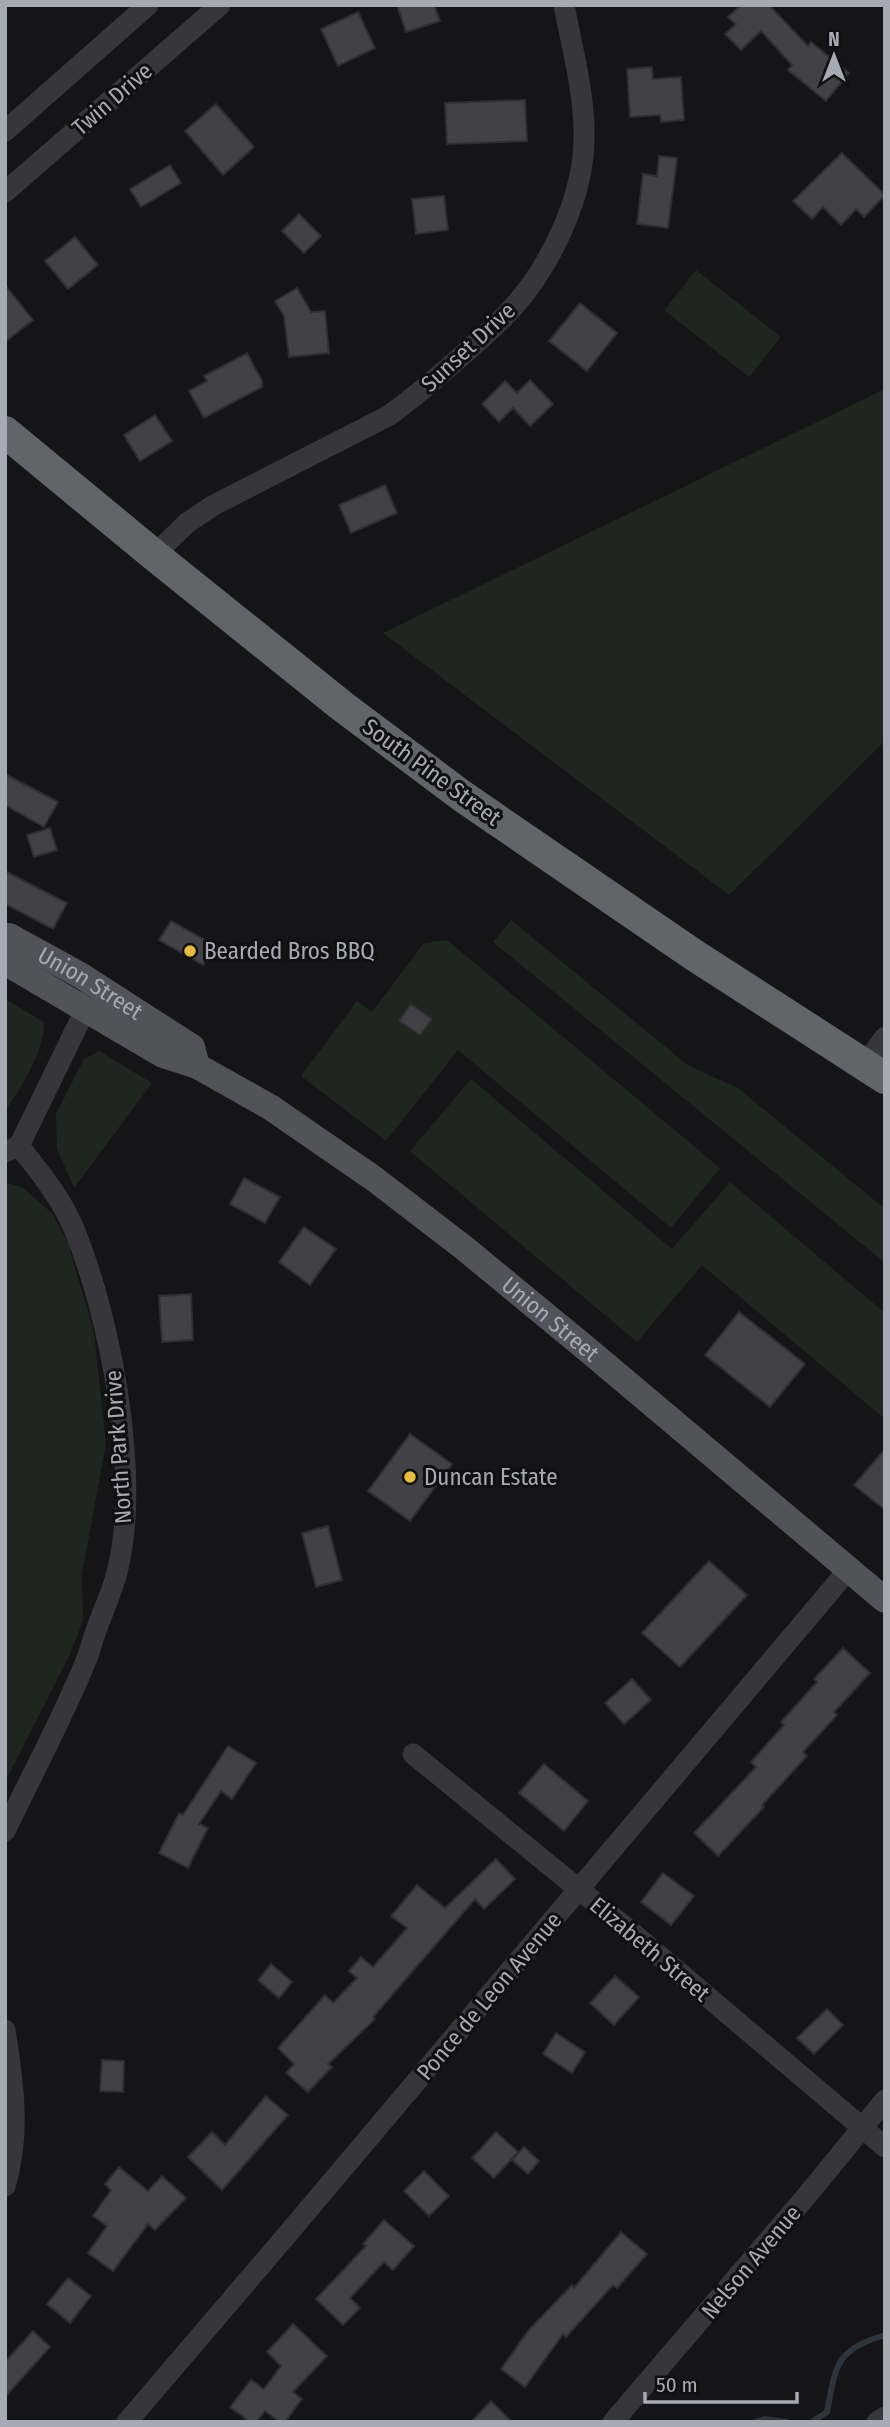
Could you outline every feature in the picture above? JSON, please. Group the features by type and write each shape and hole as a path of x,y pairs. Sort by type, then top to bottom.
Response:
{"highway":[{"name":"South Pine Street","path":"5,432 342,706 462,796 683,948 874,1072"}],"main road":[{"name":"Union Street","path":"5,936 9,936 92,998"},
{"name":"Union Street","path":"5,960 92,998 192,1047 197,1066 270,1107 373,1178 464,1247 885,1600"}],"street":[{"name":"Twin Drive","path":"5,131 148,5"},
{"name":"Twin Drive","path":"5,192 220,5"},
{"name":"Sunset Drive","path":"154,555 187,523 214,505 388,416 407,403 496,326 518,301 560,235 575,195 581,168 583,112 565,5"},
{"path":"12,1149 92,998"},
{"path":"874,1072 885,1037"},
{"name":"North Park Drive","path":"5,1831 88,1657 118,1571 125,1531 124,1456 116,1380 102,1316 74,1228 49,1182 12,1149"},
{"name":"Ponce de Leon Avenue","path":"127,2422 849,1569"},
{"name":"Elizabeth Street","path":"413,1754 579,1889 885,2147"},
{"path":"5,2030 15,2107 13,2144 5,2186"},
{"name":"Nelson Avenue","path":"613,2422 885,2100"},
{"path":"877,2422 885,2417"}],"shaded area":[{"path":"696,270 781,337 749,377 664,310"},
{"path":"885,389 885,741 729,895 383,633"},
{"path":"511,920 689,1066 738,1088 885,1209 885,1263 493,942"},
{"path":"447,940 720,1168 671,1228 458,1050 386,1141 301,1076 357,1001 372,1012 424,943"},
{"path":"5,999 44,1022 41,1044 36,1056 25,1080 5,1111"},
{"path":"99,1051 152,1083 74,1188 57,1149 56,1114 84,1059"},
{"path":"471,1079 672,1249 730,1182 885,1313 885,1419 702,1265 637,1342 410,1151"},
{"path":"5,1182 23,1188 52,1213 68,1243 94,1332 106,1444 82,1574 83,1621 69,1656 5,1782"}],"building":[{"path":"397,5 434,5 440,21 406,32"},
{"path":"741,5 769,5 808,46 811,42 849,73 826,101 788,70 792,65 761,31 741,50 725,34 736,24 728,17"},
{"path":"358,12 375,48 338,66 321,29"},
{"path":"652,67 653,79 681,77 684,120 661,122 660,115 630,117 627,69"},
{"path":"525,100 527,141 447,144 445,103"},
{"path":"216,104 254,147 223,175 185,131"},
{"path":"842,153 885,195 864,217 856,209 841,225 823,207 812,219 793,201"},
{"path":"659,156 677,158 668,228 637,224 643,174 657,176"},
{"path":"170,165 181,183 141,207 130,189"},
{"path":"444,196 448,230 416,234 412,199"},
{"path":"299,214 321,236 304,253 282,231"},
{"path":"75,237 98,265 68,289 45,261"},
{"path":"5,285 33,320 5,342"},
{"path":"297,288 311,312 325,311 329,353 289,357 284,316 275,301"},
{"path":"580,303 617,333 587,371 549,341"},
{"path":"247,353 262,381 262,387 204,418 189,391 207,381 204,376"},
{"path":"530,380 553,404 530,426 513,408 499,422 482,404 505,381 517,393"},
{"path":"155,415 172,441 140,461 124,435"},
{"path":"385,485 397,513 351,533 339,505"},
{"path":"5,774 58,802 44,827 5,805"},
{"path":"50,828 57,850 34,857 27,835"},
{"path":"5,871 67,903 53,929 5,904"},
{"path":"171,921 214,945 203,965 159,940"},
{"path":"411,1004 432,1019 420,1035 399,1021"},
{"path":"244,1178 280,1197 265,1223 230,1204"},
{"path":"304,1227 336,1249 310,1285 279,1262"},
{"path":"191,1294 193,1340 162,1342 159,1296"},
{"path":"739,1312 805,1364 770,1407 705,1355"},
{"name":"Duncan Estate","path":"410,1434 452,1464 410,1521 368,1491"},
{"path":"885,1449 885,1510 854,1485"},
{"path":"328,1526 342,1580 316,1587 302,1533"},
{"path":"709,1561 747,1595 680,1667 642,1633"},
{"path":"843,1648 870,1673 834,1712 837,1715 803,1752 807,1756 718,1856 694,1833 756,1767 751,1762 784,1725 781,1722 817,1682 814,1679"},
{"path":"632,1679 651,1700 624,1724 605,1703"},
{"path":"228,1746 256,1763 232,1799 221,1791 199,1824 208,1828 188,1868 159,1853 179,1813 183,1815"},
{"path":"544,1764 588,1801 564,1831 519,1793"},
{"path":"496,1859 515,1879 484,1909 475,1899 373,2017 375,2019 328,2064 332,2067 308,2092 286,2073 294,2064 278,2048 325,1995 333,2003 357,1978 349,1971 361,1957 373,1967 407,1928 391,1916 417,1885 445,1908"},
{"path":"663,1873 694,1896 671,1925 641,1902"},
{"path":"271,1964 292,1982 279,1998 258,1980"},
{"path":"615,1976 639,1997 614,2025 590,2003"},
{"path":"827,2009 843,2025 814,2054 797,2038"},
{"path":"556,2033 585,2052 572,2073 543,2054"},
{"path":"102,2060 124,2061 123,2092 100,2091"},
{"path":"266,2096 288,2115 222,2190 188,2157 212,2132 225,2145"},
{"path":"496,2132 518,2152 494,2178 472,2158"},
{"path":"524,2147 539,2161 528,2174 512,2160"},
{"path":"119,2167 148,2191 162,2176 186,2198 155,2230 148,2224 113,2271 88,2253 107,2226 93,2216 111,2190 105,2184"},
{"path":"424,2171 449,2196 429,2216 404,2191"},
{"path":"384,2220 414,2246 393,2270 384,2262 350,2298 360,2308 343,2325 316,2299 366,2246 363,2244"},
{"path":"621,2232 647,2254 617,2288 613,2285 566,2337 563,2334 525,2387 501,2369 529,2330 572,2285 574,2288"},
{"path":"68,2278 91,2296 70,2323 47,2304"},
{"path":"293,2324 327,2356 293,2392 302,2399 285,2422 280,2422 265,2411 256,2422 250,2422 230,2407 251,2380 264,2389 281,2366 267,2352"},
{"path":"33,2331 50,2347 5,2397 5,2362"},
{"path":"491,2401 512,2422 471,2422"}],"waterway":[{"path":"812,2422 827,2412 836,2371 841,2361 856,2347 885,2335"},
{"path":"756,2422 764,2419 787,2422"}],"place":[{"name":"Bearded Bros BBQ","path":"190,951"},
{"name":"Duncan Estate","path":"410,1477"}]}
